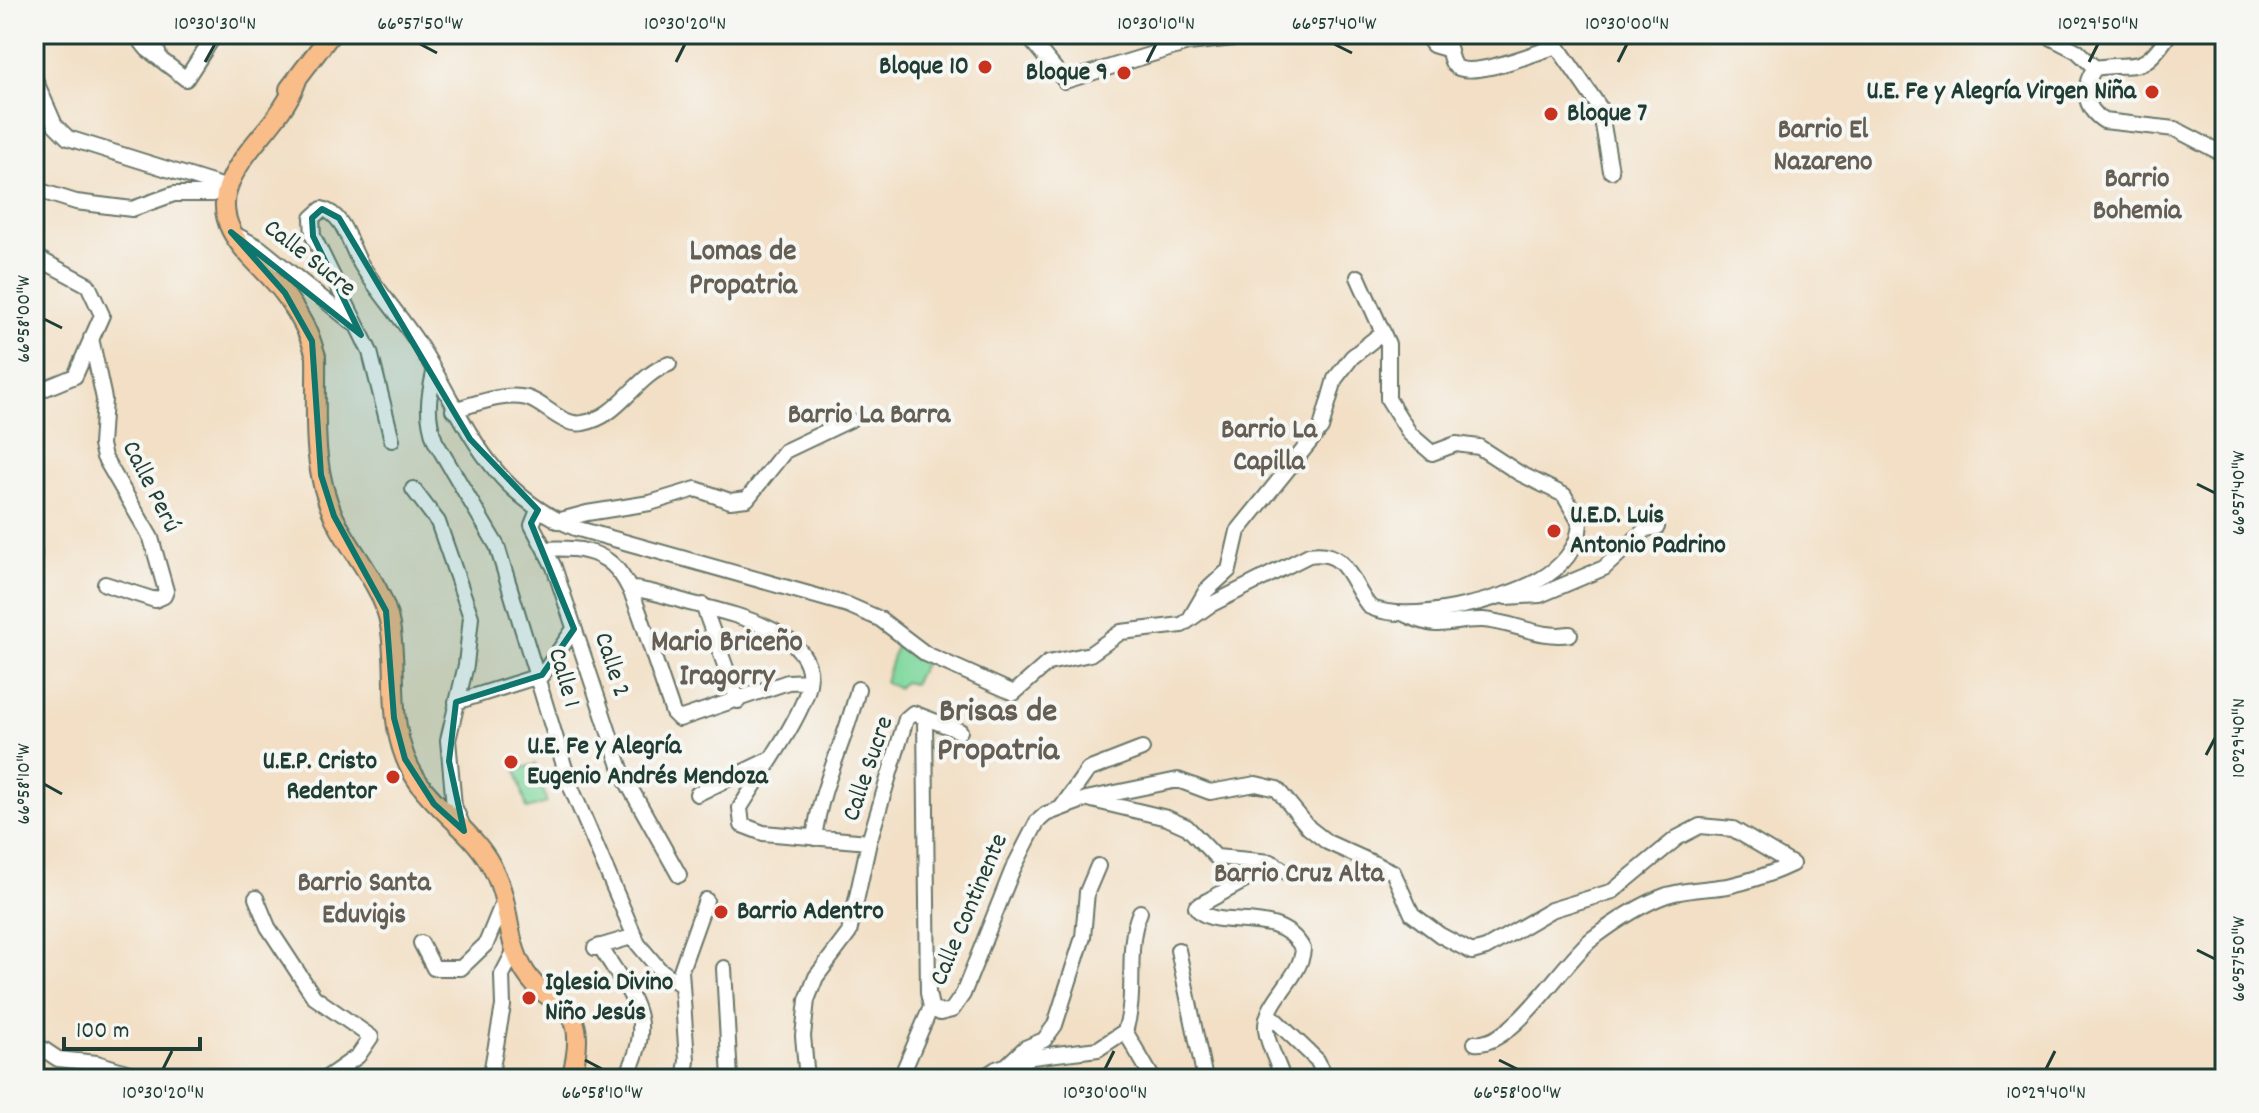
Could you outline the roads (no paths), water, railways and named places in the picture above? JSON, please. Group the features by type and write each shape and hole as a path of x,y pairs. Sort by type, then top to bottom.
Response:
{"main road":[{"path":"331,34 283,97 273,120 241,162 228,188 225,204 231,232 285,293 308,332 316,356 314,423 321,475 334,516 386,611 391,638 394,718 405,759 434,804 487,857 505,896 515,950 533,981 575,1019 579,1041 571,1079"}],"street":[{"path":"135,34 186,79 215,34"},
{"path":"150,34 162,60"},
{"path":"1026,34 1065,81 1188,43 1271,34"},
{"path":"1425,34 1433,45 1450,50"},
{"path":"1448,34 1457,68 1465,71 1484,69 1558,40 1600,108 1611,171"},
{"path":"2044,34 2077,51 2095,68 2130,68 2142,64 2169,34"},
{"path":"2095,68 2086,84 2086,98 2096,116 2104,121 2175,129 2225,155"},
{"path":"34,77 55,125 68,138 228,188"},
{"path":"34,189 76,202 132,209 174,194 212,194 228,188"},
{"path":"392,440 370,352 313,236 312,218 322,209 339,218 363,268 408,329 470,439 498,473 538,510 557,521 848,605 880,619 926,654 1009,694 1019,690 1032,674 1048,663 1090,654 1121,632 1171,629 1298,558 1318,554 1343,562 1370,607 1403,613 1436,627 1485,620 1547,635 1570,634"},
{"name":"Calle Sucre","path":"231,232 260,248 357,326"},
{"path":"34,256 88,285 102,315 75,376 34,393"},
{"path":"1358,277 1389,350 1386,394 1422,446 1432,453 1456,444 1479,447 1519,473 1564,495 1576,512 1580,533 1565,559 1540,580 1497,596 1452,607 1403,613"},
{"path":"1190,619 1206,591 1229,570 1238,531 1321,428 1335,379 1352,357 1383,332"},
{"name":"Calle Perú","path":"91,338 104,399 101,445 104,457 151,538 166,591 164,596 155,600 105,584"},
{"path":"453,410 496,398 523,397 566,420 582,423 615,408 640,382 669,364"},
{"name":"Calle 1","path":"434,373 426,409 435,441 497,546 570,785 635,936 647,956 681,985"},
{"path":"557,521 573,515 650,503 696,489 730,501 747,499 785,451 850,420"},
{"path":"413,489 438,522 471,617 466,665 449,726 454,806 464,831"},
{"name":"Calle 2","path":"538,510 532,525 545,549 623,775 679,875"},
{"path":"1497,596 1540,595 1604,568 1646,529 1657,527"},
{"path":"545,549 580,548 600,554 617,567 632,589 673,713 679,719 788,682 809,681"},
{"path":"632,589 747,617 780,635 801,655 809,681 803,701 740,808 739,822 753,831 869,842 849,933 816,977 807,1000 803,1036 807,1079"},
{"path":"703,605 738,701"},
{"path":"456,702 539,677 574,629"},
{"path":"814,838 824,784 846,732 858,689"},
{"name":"Calle Sucre","path":"869,842 906,719 913,713 960,731"},
{"name":"Calle Continente","path":"925,718 928,993 931,1007 940,1013 947,1013 957,1004 1030,830 1046,814 1086,799 1178,780 1210,792 1256,784 1277,789 1309,828 1327,842 1393,872 1412,914 1440,935 1472,952 1486,948 1551,910 1613,891 1677,838 1700,826 1733,829 1792,864 1757,879 1656,900 1592,939 1554,976 1535,1004 1512,1026 1491,1039 1475,1043"},
{"path":"1060,808 1088,770 1142,749"},
{"path":"697,794 768,760"},
{"path":"1086,799 1178,823 1216,857 1275,864 1291,875"},
{"path":"1275,864 1200,901 1196,907 1206,914 1271,923 1289,932 1299,943 1302,956 1269,1014 1267,1035 1283,1079"},
{"path":"981,1079 1008,1064 1025,1048 1044,1040 1055,1025 1083,937 1087,892 1098,866"},
{"path":"421,943 434,968 450,970 469,963 486,944 505,896"},
{"path":"256,898 268,927 314,997 371,1037 358,1056 325,1079"},
{"path":"684,1079 687,1061 681,985 684,955 706,900"},
{"path":"1008,1064 1050,1054 1098,1049 1125,1031 1130,1017 1133,937 1140,912"},
{"path":"625,1079 641,1048 641,1024 629,993 597,947 635,936"},
{"path":"490,1079 503,1006 502,975 515,950"},
{"path":"1178,950 1205,1079"},
{"path":"724,968 730,1079"},
{"path":"900,1079 931,1007"},
{"path":"1269,1014 1317,1060 1327,1079"},
{"path":"1125,1031 1153,1079"},
{"path":"34,1043 58,1059 97,1063 149,1079"}],"place":[{"name":"Bloque 10","path":"985,67"},
{"name":"Bloque 9","path":"1124,73"},
{"name":"U.E. Fe y Alegría Virgen Niña","path":"2152,92"},
{"name":"Bloque 7","path":"1551,114"},
{"name":"U.E.D. Luis Antonio Padrino","path":"1554,531"},
{"name":"U.E. Fe y Alegría Eugenio Andrés Mendoza","path":"511,762"},
{"name":"U.E.P. Cristo Redentor","path":"393,777"},
{"name":"Barrio Adentro","path":"721,912"},
{"name":"Iglesia Divino Niño Jesús","path":"529,998"}],"district":[{"name":"Barrio El Nazareno","path":"1823,148"},
{"name":"Barrio Bohemia","path":"2137,197"},
{"name":"Lomas de Propatria","path":"743,270"},
{"name":"Barrio La Barra","path":"869,417"},
{"name":"Barrio La Capilla","path":"1269,448"},
{"name":"Mario Briceño Iragorry","path":"727,661"},
{"name":"Brisas de Propatria","path":"998,732"},
{"name":"Barrio Cruz Alta","path":"1299,876"},
{"name":"Barrio Santa Eduvigis","path":"364,901"}]}
